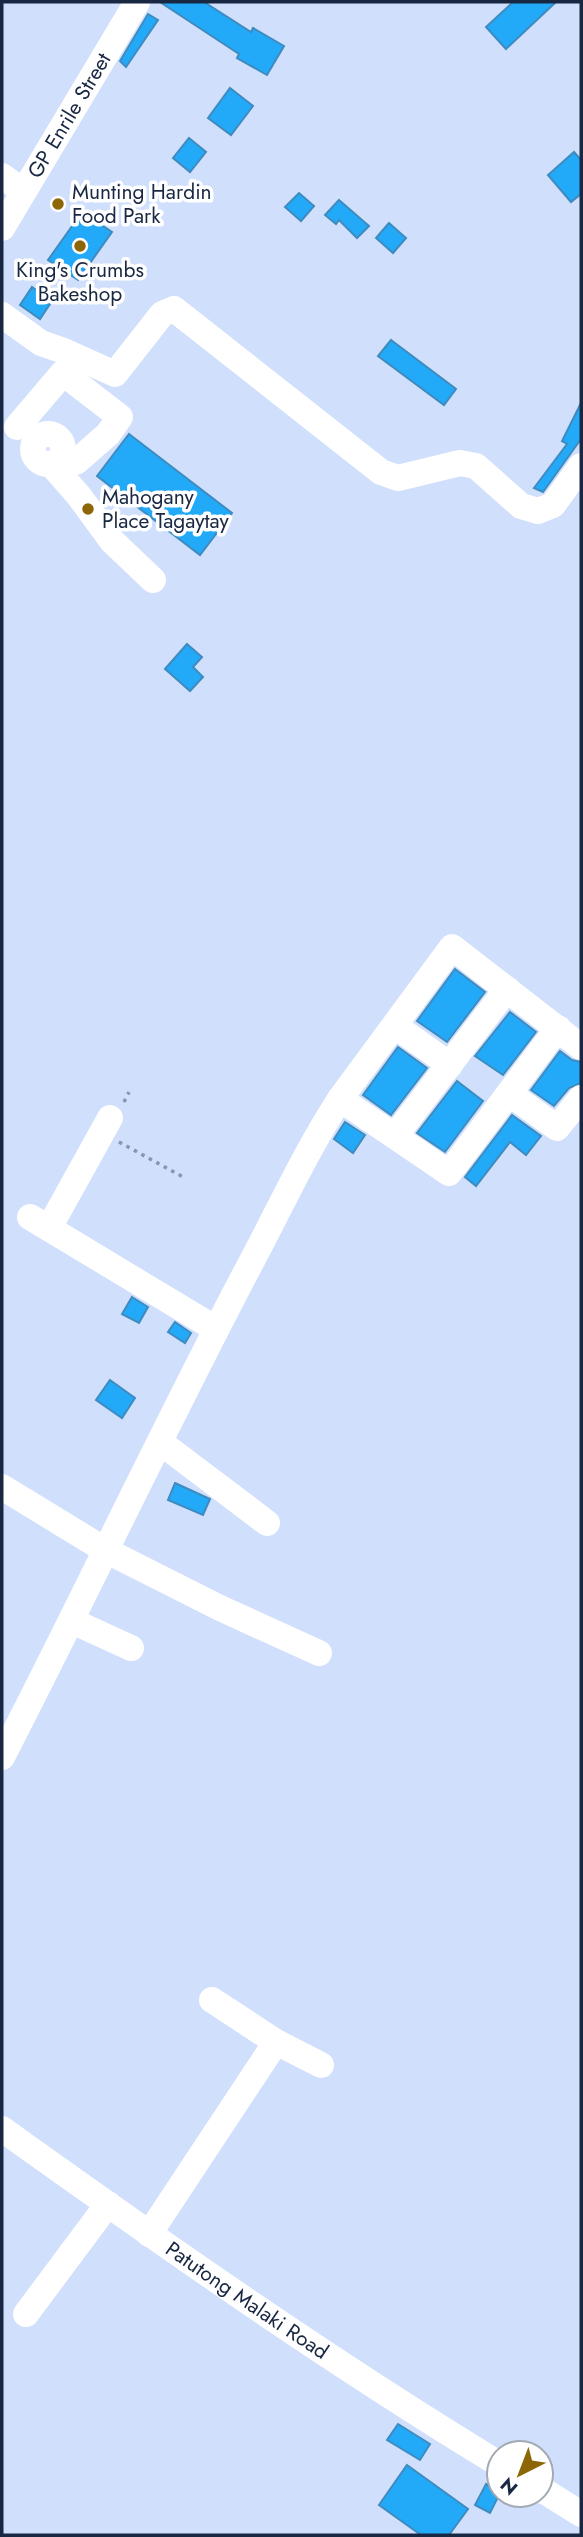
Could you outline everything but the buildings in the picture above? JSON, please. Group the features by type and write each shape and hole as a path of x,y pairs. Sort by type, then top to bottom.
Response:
{"street":[{"name":"GP Enrile Street","path":"2,228 12,184 137,2"},
{"path":"2,315 41,343 115,374 162,314 174,309 381,472 398,478 460,463 476,466 521,506 538,511 554,505 581,466"},
{"path":"63,373 120,417 108,434 76,462 42,464 18,428 63,373"},
{"path":"55,462 112,541 153,580"},
{"path":"2,1757 216,1329 340,1099 452,947 581,1047"},
{"path":"395,1136 507,989"},
{"path":"395,1026 450,1065"},
{"path":"340,1099 449,1173 558,1028"},
{"path":"510,1094 557,1128 581,1098"},
{"path":"106,1125 39,1223 216,1329"},
{"path":"160,1442 267,1523"},
{"path":"2,1488 105,1550 220,1608 319,1653"},
{"path":"72,1621 131,1648"},
{"path":"212,2000 276,2042 321,2066"},
{"path":"149,2234 276,2042"},
{"name":"Patutong Malaki Road","path":"2,2129 149,2234 422,2417 485,2455"},
{"path":"26,2314 108,2204"},
{"path":"555,2498 581,2514"}],"path":[{"path":"106,1125 185,1178"}],"place":[{"name":"Munting Hardin Food Park","path":"58,204"},
{"name":"King's Crumbs Bakeshop","path":"80,246"},
{"name":"Mahogany Place Tagaytay","path":"88,509"}]}
